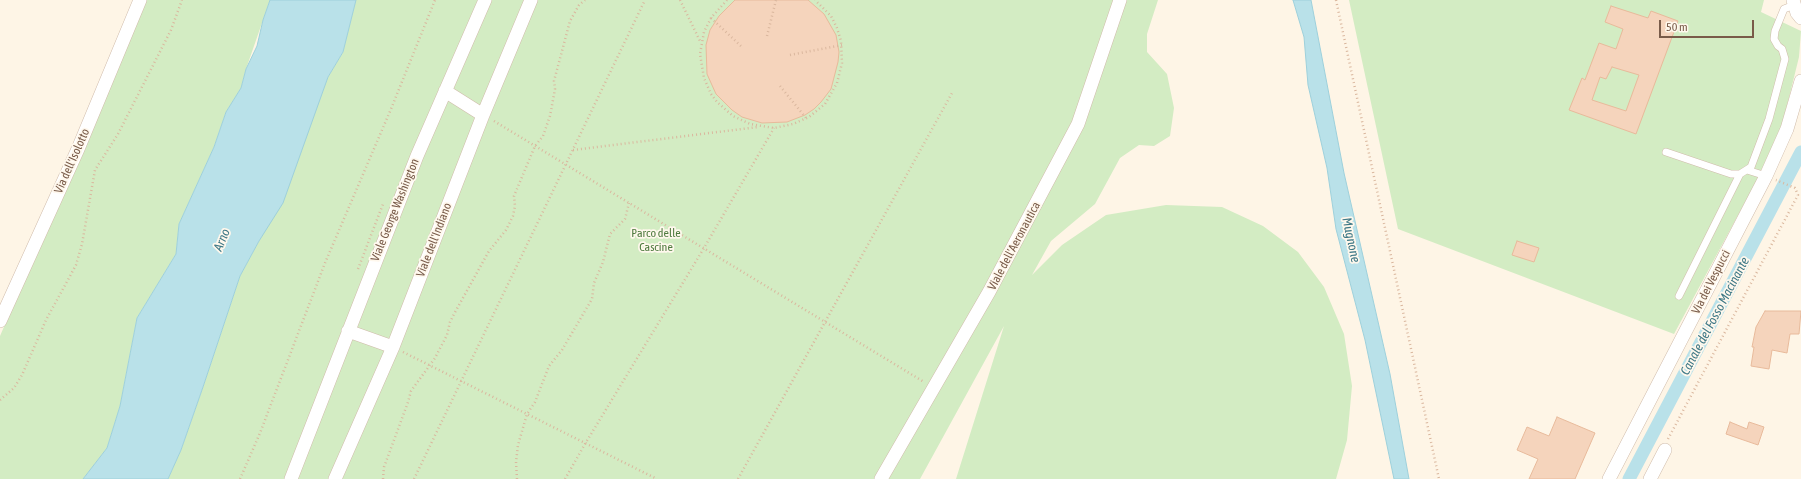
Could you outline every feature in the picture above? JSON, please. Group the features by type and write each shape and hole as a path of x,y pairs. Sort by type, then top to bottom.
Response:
{"street":[{"name":"Via dell'Isolotto","path":"0,321 78,149 140,0"},
{"name":"Viale George Washington","path":"291,479 417,156 485,0"},
{"name":"Viale dell'Indiano","path":"335,479 393,347 483,115 531,0"},
{"name":"Viale dell'Aeronautica","path":"881,479 989,292 1078,124 1120,0"},
{"path":"1794,3 1801,18"},
{"name":"Via dei Vespucci","path":"1609,479 1766,176 1787,129 1801,81"},
{"path":"445,91 483,115"},
{"path":"348,330 393,347"},
{"path":"1650,479 1665,450"}],"lane":[{"path":"1666,152 1731,174 1740,174 1748,170 1751,166 1769,119 1785,59 1782,49 1778,46 1774,39 1775,31 1784,9 1794,3"},
{"path":"1748,170 1766,176"},
{"path":"1679,296 1740,174"}],"path":[{"path":"0,400 14,388 22,375 46,320 76,265 82,244 95,170 124,122 171,30 182,0"},
{"path":"240,479 260,433 325,263 391,109 435,0"},
{"path":"383,479 384,467 411,391 428,365 435,358 447,335 450,322 489,251 506,230 513,216 515,206 514,196 535,146 543,136 550,116 555,89 554,81 570,21 579,5 585,0"},
{"path":"414,479 645,0"},
{"path":"680,0 701,44"},
{"path":"727,0 711,18 704,32 701,44 701,67 704,78 711,94 717,102 733,116 750,124 774,128 793,124 806,118 825,104 838,83 842,63 842,46 837,28 831,16 815,0"},
{"path":"767,36 776,0"},
{"path":"1336,0 1435,452 1439,479"},
{"path":"711,18 741,46"},
{"path":"790,55 842,46"},
{"path":"780,86 806,118"},
{"path":"738,479 952,93"},
{"path":"483,115 925,382"},
{"path":"573,150 761,127"},
{"path":"565,479 704,248 774,128"},
{"path":"1665,450 1664,446 1798,195 1799,192 1796,188 1766,176"},
{"path":"517,479 517,451 527,414 535,402 549,366 562,350 592,299 594,283 603,262 610,234 625,219 629,203"},
{"path":"393,347 657,479"},
{"path":"921,389 928,376"}],"green space":[{"path":"144,0 270,0 241,88 226,112 214,147 179,224 176,254 137,318 120,406 107,448 83,479 0,479 0,336"},
{"name":"Parco delle Cascine","path":"356,0 1158,0 1147,34 1147,52 1167,74 1174,108 1170,136 1154,146 1139,145 1120,158 1095,204 1051,241 1032,275 1062,245 1106,215 1166,205 1222,207 1263,226 1298,252 1324,287 1344,334 1352,386 1347,440 1336,479 956,479 1004,326 920,479 168,479 181,450 240,276 259,241 328,77 343,52"},
{"path":"1349,0 1764,0 1761,12 1801,31 1799,57 1783,122 1758,178 1674,334 1398,229"}],"water":[{"name":"Arno","path":"270,0 356,0 343,52 328,77 283,203 259,241 240,276 181,450 168,479 83,479 107,448 120,406 137,318 176,254 179,224 214,147 226,112 241,88 246,69 257,46 263,20"},
{"name":"Mugnone","path":"1293,0 1311,0 1344,173 1390,374 1409,479 1394,479 1365,340 1336,229 1327,168 1308,85 1304,37"}],"building":[{"path":"735,0 808,0 824,14 836,35 839,52 838,62 831,89 814,109 805,115 787,122 762,123 742,117 732,110 716,94 707,74 706,45 710,30 719,16"},
{"path":"1611,6 1648,18 1651,11 1678,21 1636,134 1569,110 1582,78 1585,80 1599,43 1616,49 1623,29 1605,22","holes":["1612,67 1639,75 1626,111 1592,100 1600,77 1606,79"]},
{"path":"1517,241 1539,248 1534,262 1512,255"},
{"path":"1765,311 1801,311 1799,334 1790,334 1787,353 1772,350 1769,369 1751,366 1754,347 1752,347 1756,327"},
{"path":"1557,417 1595,433 1575,479 1529,479 1538,459 1517,450 1527,427 1549,436"},
{"path":"1730,422 1747,429 1749,422 1764,427 1758,445 1726,434"}],"waterway":[{"name":"Canale del Fosso Macinante","path":"1629,479 1801,152"}]}
